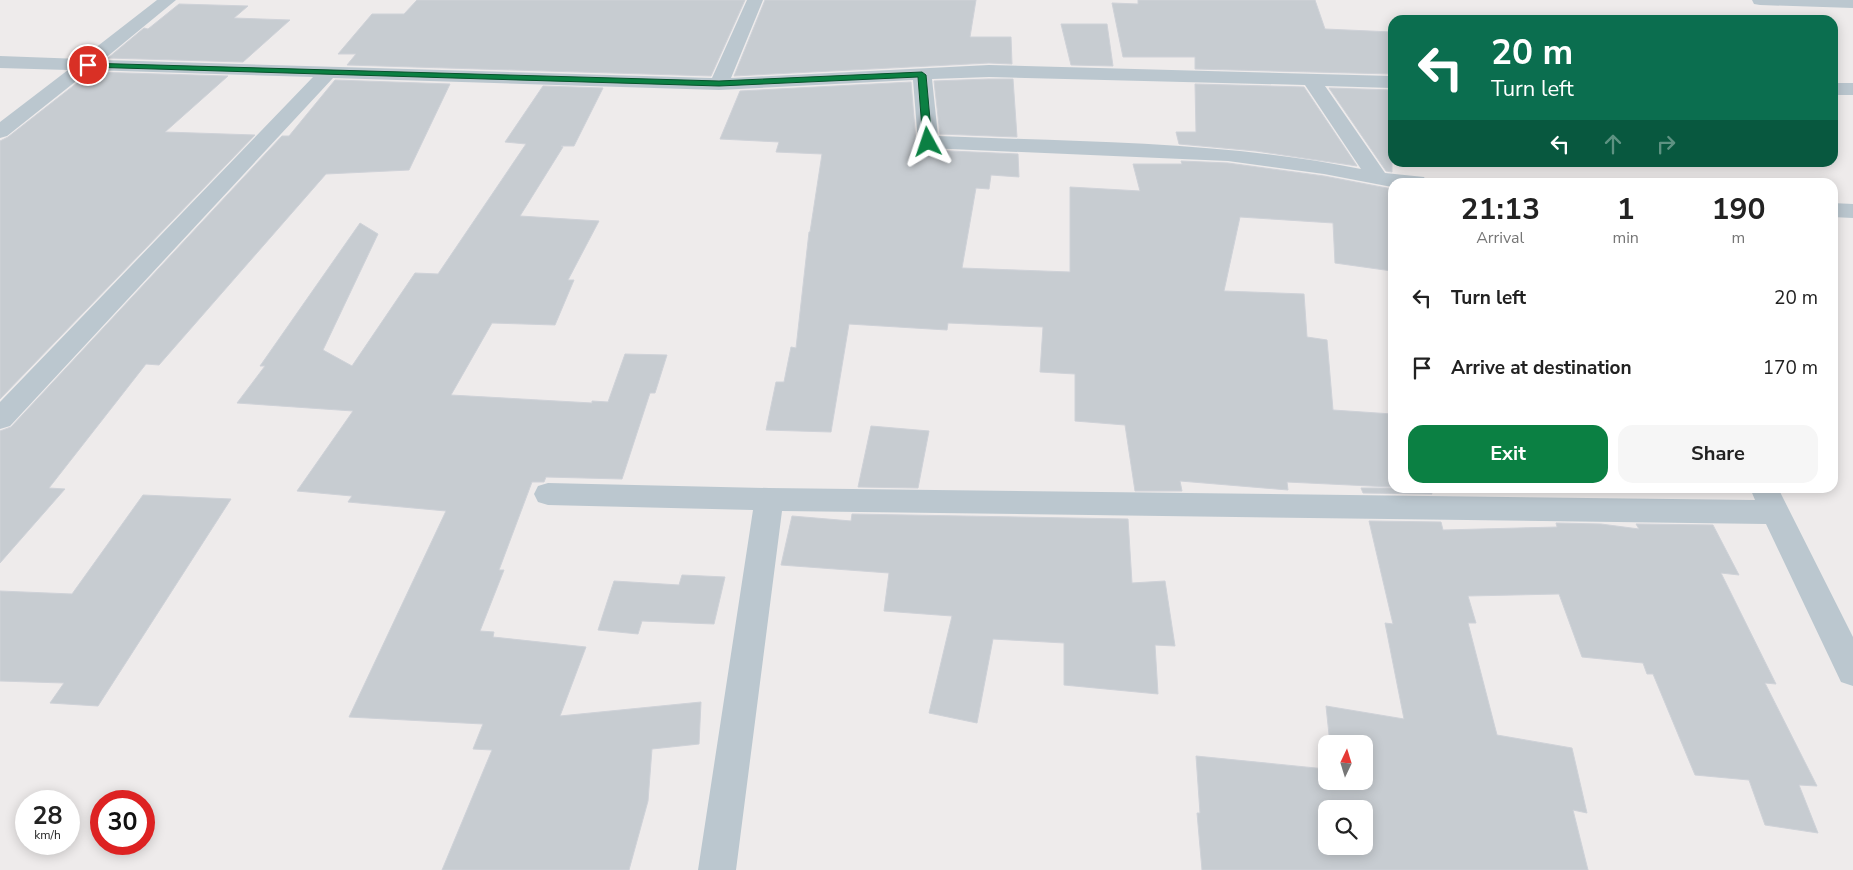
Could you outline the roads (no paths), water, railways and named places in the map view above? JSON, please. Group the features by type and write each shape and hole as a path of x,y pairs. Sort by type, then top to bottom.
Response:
{"street":[{"path":"0,132 88,65 168,0"},
{"path":"719,84 756,0"},
{"path":"1760,0 1853,3"},
{"path":"0,62 719,84 990,72 1388,82"},
{"path":"0,419 329,71"},
{"path":"922,75 928,142 1228,155 1324,168 1388,180"},
{"path":"1312,81 1378,179"},
{"path":"1838,89 1853,89"},
{"path":"1838,210 1853,211"},
{"path":"548,494 768,499 1770,500 1853,671"},
{"path":"717,870 768,499"}]}
